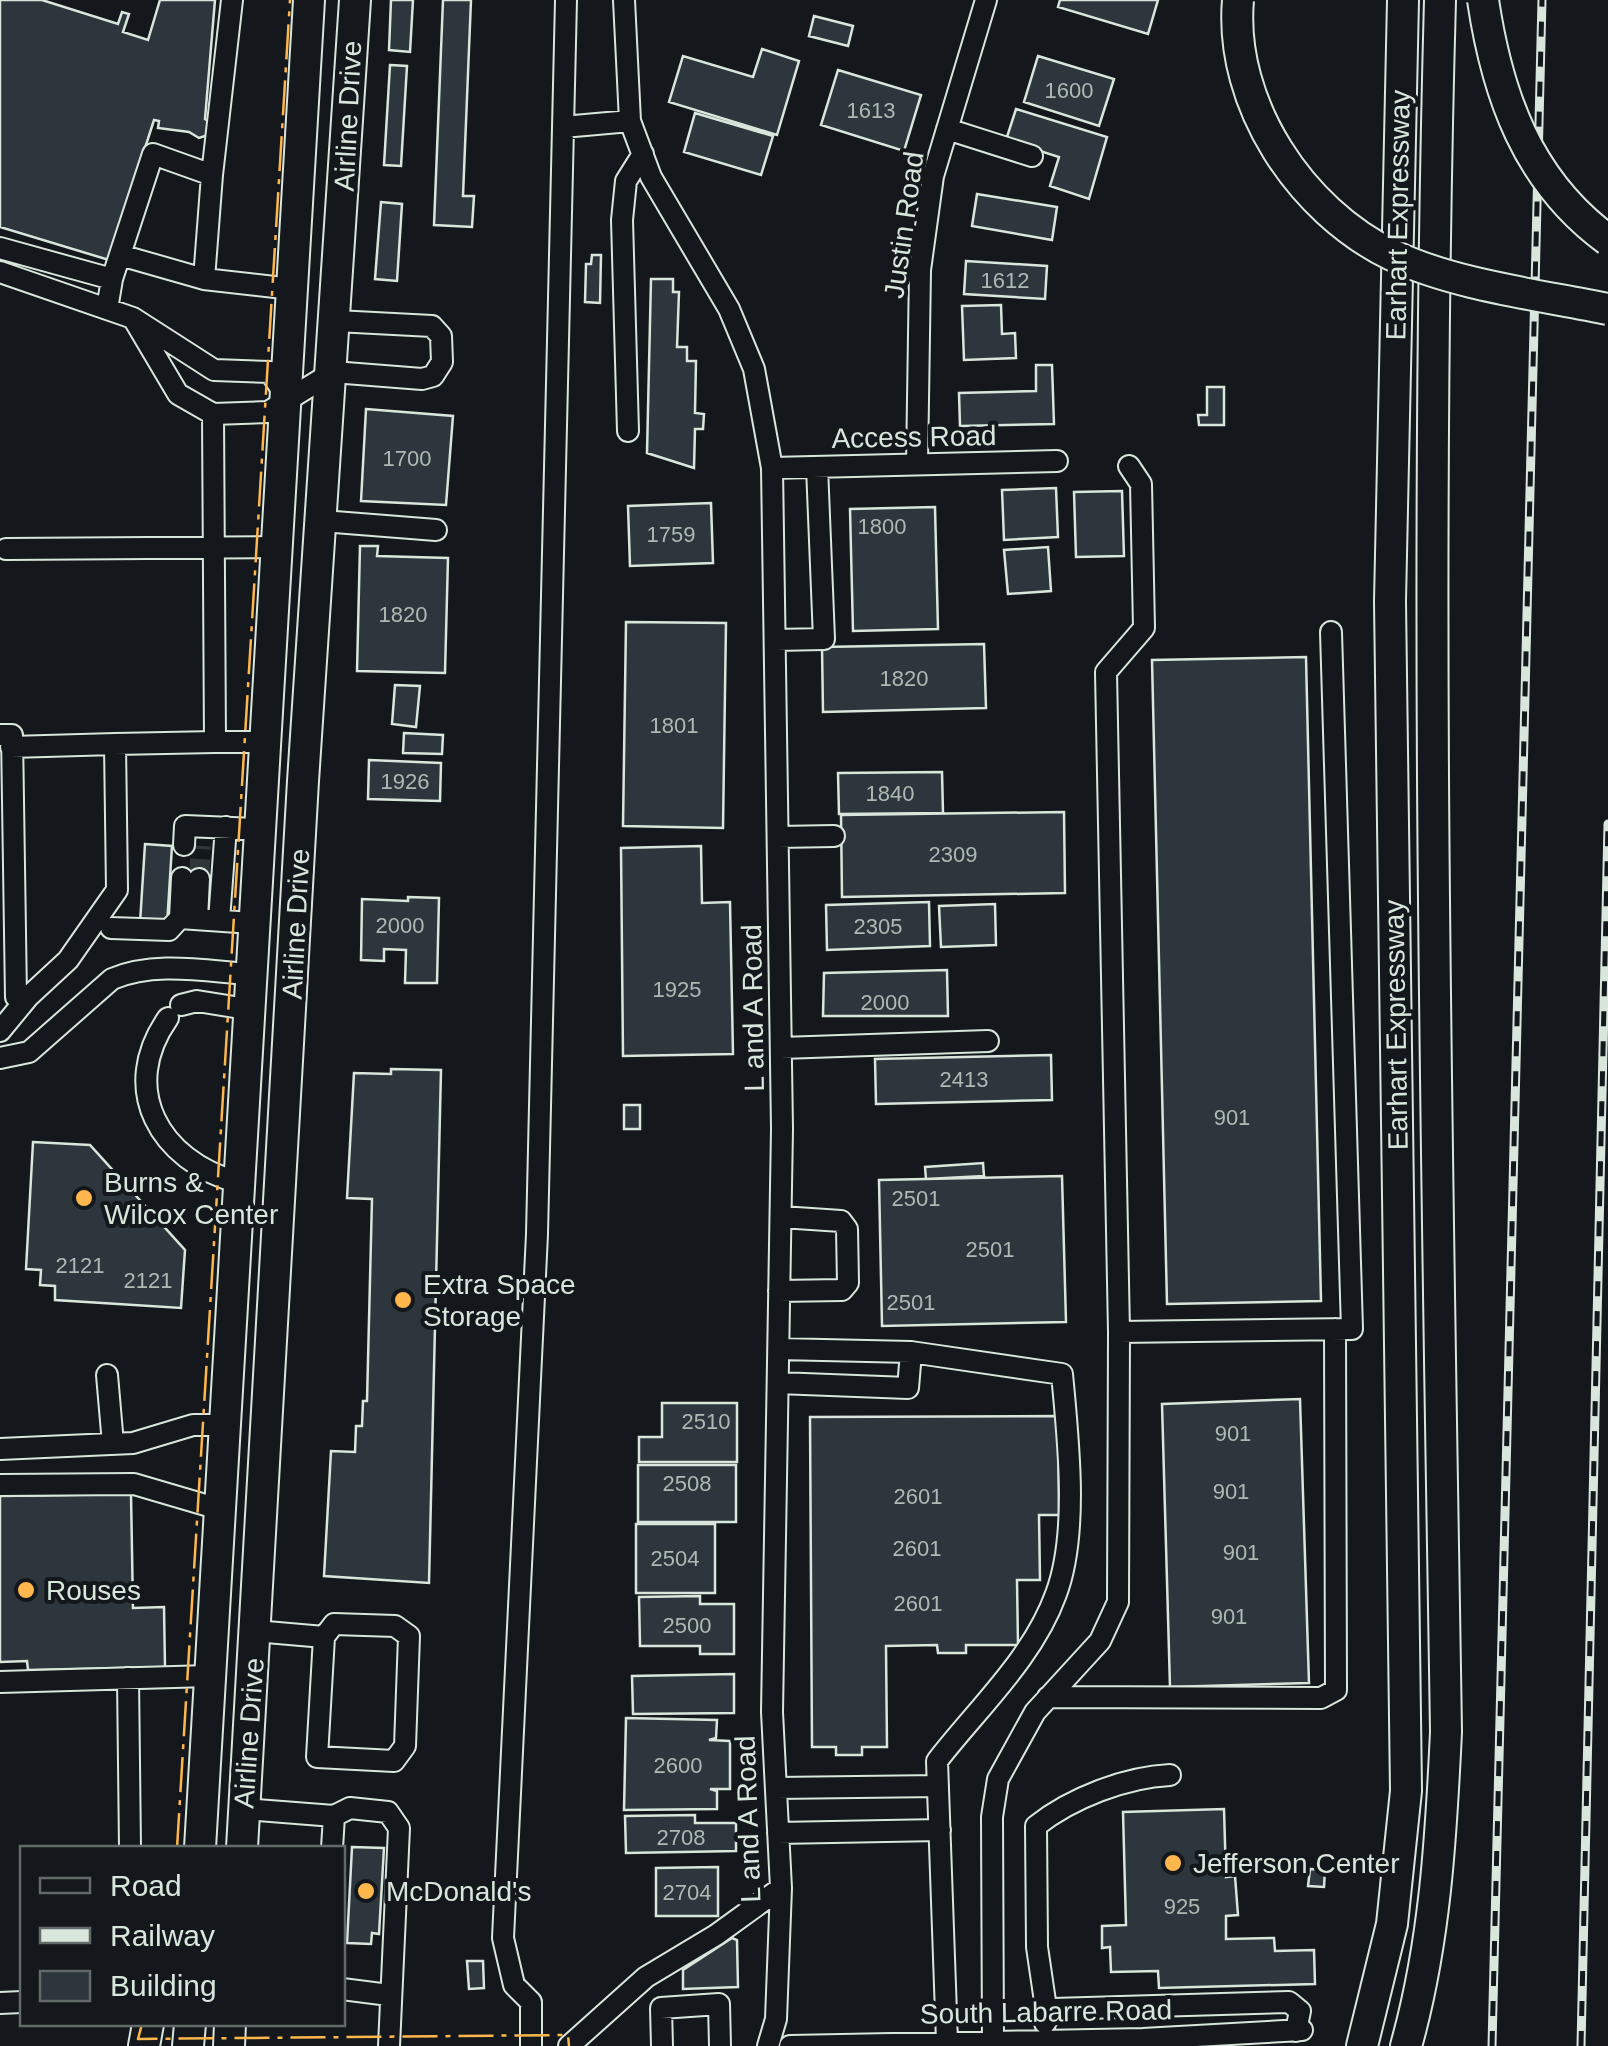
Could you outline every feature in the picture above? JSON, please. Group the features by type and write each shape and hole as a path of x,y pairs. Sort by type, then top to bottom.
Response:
{"highway":[{"name":"Airline Drive","path":"200,1846 262,742 288,398 309,0"},
{"name":"Airline Drive","path":"242,1846 355,0"},
{"path":"1238,0 1243,58 1253,100 1269,137 1317,201 1356,235 1437,272 1608,309"},
{"name":"Earhart Expressway","path":"1362,2046 1392,1924 1406,1791 1390,601 1402,0"},
{"name":"Earhart Expressway","path":"1406,2046 1420,1997 1440,1864 1446,1732 1431,743 1433,256 1440,0"},
{"path":"1483,0 1495,74 1520,137 1554,186 1608,240"},
{"path":"253,913 297,906"},
{"path":"219,1509 238,1512 248,1532 255,1636"}],"street":[{"path":"204,278 232,0"},
{"path":"531,2046 531,2002 514,1985 503,1938 538,1234 566,0"},
{"name":"L and A Road","path":"624,0 630,121 651,178 729,309 754,369 772,468 781,1048 772,1712 781,1888 776,2019 768,2046"},
{"name":"Justin Road","path":"918,464 920,270 932,176 986,0"},
{"path":"563,127 630,121"},
{"path":"947,130 1032,156"},
{"path":"107,309 112,279 152,154 212,176"},
{"path":"628,431 622,220 626,181 642,154"},
{"path":"0,248 112,279"},
{"path":"120,254 204,278 292,289"},
{"path":"0,272 133,318 214,370 270,372 288,398"},
{"path":"133,318 178,394 213,414 268,412 333,372 422,379 433,376 442,362 441,336 432,326 336,321"},
{"path":"213,414 215,742"},
{"name":"Access Road","path":"772,468 1058,461"},
{"path":"993,2041 992,1817 998,1779 1048,1697 1100,1641 1118,1602 1119,1332 1106,672 1144,628 1141,484 1128,466"},
{"path":"775,640 824,639 817,467"},
{"path":"322,521 436,530"},
{"path":"4,547 275,548"},
{"path":"1119,1332 1352,1329 1331,632"},
{"path":"28,997 16,997 6,741 262,742"},
{"path":"0,1032 28,997 68,960 117,890 115,744"},
{"path":"196,839 226,827 258,829"},
{"path":"219,920 226,827"},
{"path":"778,837 834,836"},
{"path":"188,918 190,878"},
{"path":"111,928 169,930 188,918 219,920 253,913"},
{"path":"0,1058 29,1052 112,979 129,972 159,968 250,974"},
{"path":"238,1182 206,1173 152,1120 146,1100 147,1059 175,1012 196,1001 247,1009"},
{"path":"781,1048 988,1042"},
{"path":"779,1292 842,1290 848,1283 847,1230 841,1221 781,1217"},
{"path":"1048,1697 1321,1698 1336,1690 1335,1329"},
{"path":"779,1349 911,1352 1062,1374 1068,1529 1057,1593 1015,1666 936,1761 946,2042"},
{"path":"778,1383 908,1388 911,1352"},
{"path":"107,1375 113,1444"},
{"path":"0,1448 141,1442 193,1425 224,1424"},
{"path":"0,1484 134,1484 219,1509"},
{"path":"334,1624 395,1626 409,1636 405,1746 394,1761 318,1757 324,1637 334,1624"},
{"path":"255,1636 324,1637"},
{"path":"0,1682 210,1676"},
{"path":"128,1678 130,1846"},
{"path":"1055,2042 1037,1947 1036,1826 1113,1787 1170,1775"},
{"path":"776,1788 938,1786"},
{"path":"244,1809 334,1816 350,1808 388,1812 399,1828 389,2046"},
{"path":"332,1846 334,1816"},
{"path":"778,1833 940,1830"},
{"path":"568,2046 646,1977 781,1888"},
{"path":"345,1989 390,1995"},
{"name":"South Labarre Road","path":"790,2046 1190,2041 1299,2031 1298,2006 1289,2002 1242,2004"},
{"path":"662,2046 661,2008 719,2004 720,2046"},
{"path":"1047,2015 1053,2009 1242,2004 1254,2037"}],"building":[{"path":"0,0 42,0 118,24 122,12 129,14 123,32 148,40 160,0 215,0 205,119 210,122 208,135 199,138 189,132 158,128 159,121 154,120 109,260 0,227"},
{"path":"391,0 413,0 410,52 389,50"},
{"path":"443,0 471,0 463,196 474,196 472,227 434,225"},
{"path":"1060,0 1158,0 1148,34 1058,7"},
{"path":"814,16 853,26 848,46 809,36"},
{"path":"762,49 799,61 777,135 669,102 683,56 753,77"},
{"path":"1038,56 1114,79 1099,126 1024,102"},
{"path":"390,65 407,66 401,166 384,165"},
{"path":"838,70 921,95 904,151 821,125"},
{"path":"1016,109 1107,137 1089,199 1050,186 1059,157 1006,140"},
{"path":"695,113 773,136 761,175 684,152"},
{"path":"977,194 1057,207 1052,240 972,226"},
{"path":"381,202 402,204 397,281 375,279"},
{"path":"592,255 601,255 600,303 585,302 586,264 591,264"},
{"path":"966,261 1047,266 1045,299 964,294"},
{"path":"651,279 673,279 673,292 679,292 677,347 687,347 687,361 696,361 695,413 704,414 703,429 695,429 694,468 647,453"},
{"path":"1001,305 1002,334 1015,333 1016,358 964,360 962,306"},
{"path":"1036,365 1052,365 1054,424 960,426 959,393 1036,391"},
{"path":"1207,387 1224,387 1224,425 1199,425 1198,415 1207,415"},
{"path":"366,409 453,416 446,505 361,501"},
{"path":"1056,488 1058,537 1004,540 1002,490"},
{"path":"1122,491 1124,556 1076,557 1074,492"},
{"path":"711,503 713,563 630,566 628,506"},
{"path":"935,507 938,629 853,631 850,509"},
{"path":"360,546 378,546 377,556 448,558 445,673 357,671"},
{"path":"1048,547 1051,591 1008,594 1004,550"},
{"path":"626,622 726,623 723,828 623,826"},
{"path":"984,644 986,708 823,712 822,647"},
{"path":"1306,657 1321,1301 1167,1304 1152,660"},
{"path":"395,685 420,686 416,727 392,724"},
{"path":"404,733 443,735 442,754 403,753"},
{"path":"369,760 441,763 440,801 368,799"},
{"path":"942,772 943,813 839,814 838,773"},
{"path":"1064,812 1065,893 842,897 841,815"},
{"path":"145,844 172,846 167,925 140,923"},
{"path":"701,846 702,903 730,902 733,1054 623,1056 621,848"},
{"path":"408,897 439,898 437,983 405,983 406,950 384,949 384,961 361,960 362,899 408,901"},
{"path":"929,902 930,946 827,950 826,905"},
{"path":"995,904 996,945 941,947 939,906"},
{"path":"947,970 948,1016 823,1016 824,973"},
{"path":"1051,1055 1052,1100 876,1104 875,1059"},
{"name":"Extra Space Storage","path":"391,1069 441,1070 429,1583 324,1576 331,1451 355,1452 356,1426 362,1426 363,1401 367,1401 372,1199 347,1198 354,1073 391,1074"},
{"path":"624,1105 640,1105 640,1129 624,1129"},
{"name":"Burns & Wilcox Center","path":"33,1142 90,1145 185,1250 181,1308 55,1300 55,1286 40,1285 41,1270 26,1269"},
{"path":"983,1163 984,1176 926,1179 925,1167"},
{"path":"1062,1176 1066,1322 882,1326 879,1180"},
{"path":"1300,1399 1309,1683 1170,1687 1162,1404"},
{"path":"662,1403 737,1403 737,1462 639,1462 639,1437 662,1437"},
{"path":"1058,1416 1059,1515 1039,1515 1040,1580 1017,1580 1018,1645 966,1645 966,1653 938,1653 937,1645 886,1646 887,1747 862,1747 862,1755 836,1755 836,1747 812,1747 810,1417"},
{"path":"638,1465 736,1465 736,1522 638,1522"},
{"path":"131,1494 133,1608 164,1607 165,1667 28,1670 27,1661 0,1662 0,1496"},
{"path":"636,1524 715,1524 715,1593 636,1593"},
{"path":"700,1596 700,1604 734,1604 734,1654 700,1654 700,1646 640,1646 639,1597"},
{"path":"734,1674 734,1713 633,1714 632,1676"},
{"path":"626,1718 717,1720 716,1738 709,1740 730,1741 730,1789 710,1789 717,1791 717,1809 624,1810"},
{"path":"1224,1809 1226,1877 1235,1876 1238,1915 1226,1916 1226,1939 1274,1938 1275,1951 1314,1950 1315,1984 1159,1988 1158,1971 1111,1972 1110,1947 1102,1948 1102,1926 1126,1925 1123,1812"},
{"path":"695,1815 695,1823 736,1823 736,1851 626,1853 625,1816"},
{"name":"McDonald's","path":"352,1847 384,1848 379,1934 372,1933 371,1944 347,1943"},
{"path":"718,1867 718,1916 656,1916 656,1868"},
{"path":"1310,1869 1325,1870 1324,1887 1308,1886"},
{"path":"732,1938 737,1940 738,1987 683,1989 683,1970"},
{"path":"467,1961 483,1961 484,1988 469,1989"}],"tunnel":[{"path":"199,879 201,846"}],"railway":[{"path":"1492,2046 1542,0"},
{"path":"1581,2046 1608,824"}],"power":[{"path":"177,1846 290,0"},
{"path":"141,2026 138,2039 568,2035 569,2046"}],"place":[{"name":"Burns & Wilcox Center","path":"84,1198"},
{"name":"Extra Space Storage","path":"403,1300"},
{"name":"Rouses","path":"26,1590"},
{"name":"Jefferson Center","path":"1173,1863"},
{"name":"McDonald's","path":"366,1891"}]}
